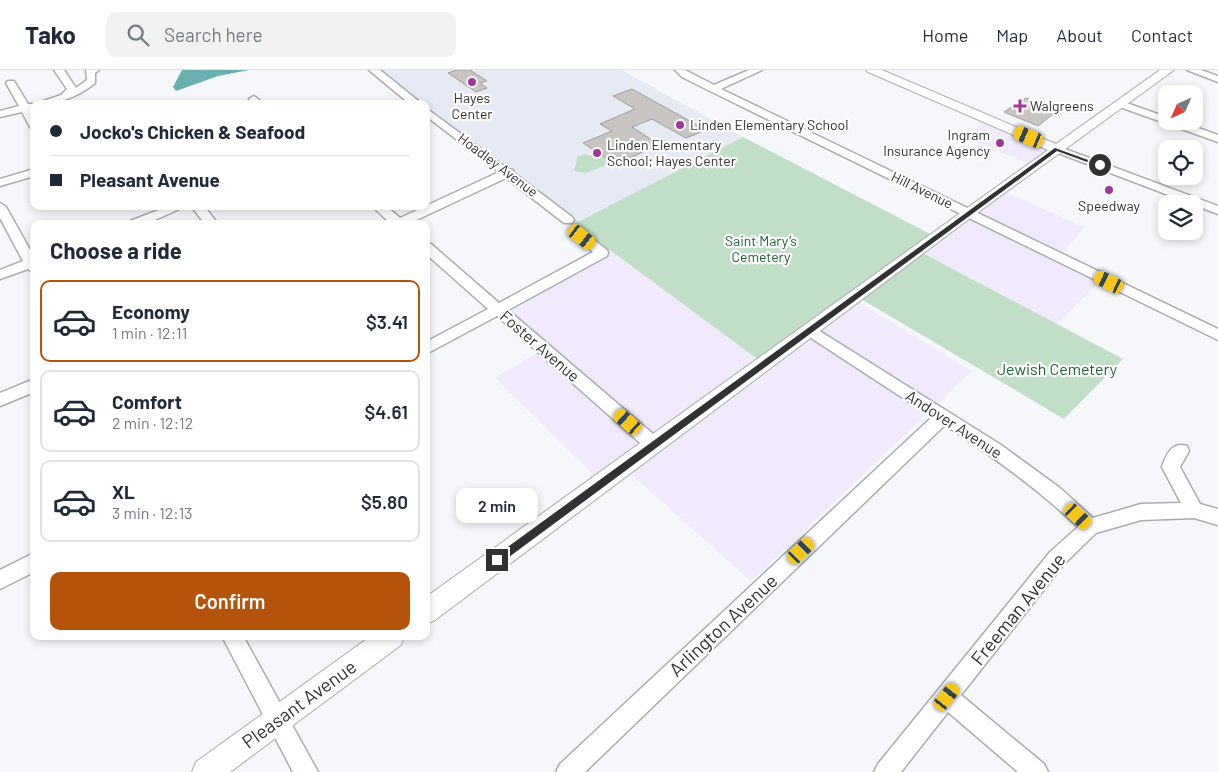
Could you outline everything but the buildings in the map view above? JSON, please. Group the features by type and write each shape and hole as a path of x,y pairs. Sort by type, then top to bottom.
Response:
{"main road":[{"path":"872,70 1056,149"},
{"path":"430,609 968,213 1168,70"},
{"name":"Pleasant Avenue","path":"206,772 387,640"}],"street":[{"path":"59,70 72,90 64,97"},
{"path":"54,100 84,88 92,81 90,71 94,70"},
{"path":"374,70 412,100"},
{"name":"Hill Avenue","path":"680,70 685,75 1218,335"},
{"path":"714,89 757,70"},
{"path":"1192,70 1218,79"},
{"path":"11,83 30,119"},
{"path":"1121,104 1158,118"},
{"path":"0,114 30,106"},
{"name":"Hoadley Avenue","path":"430,114 509,172 568,220"},
{"path":"1192,130 1218,139"},
{"path":"1056,149 1217,207"},
{"path":"430,209 509,172"},
{"path":"0,183 30,173"},
{"path":"0,207 30,260"},
{"path":"144,220 170,210"},
{"path":"200,210 209,220"},
{"path":"382,210 394,220"},
{"path":"407,220 428,210"},
{"path":"430,347 602,252 582,237"},
{"name":"Foster Avenue","path":"430,250 654,445"},
{"path":"0,275 30,266"},
{"name":"Andover Avenue","path":"810,330 995,450 1039,482 1090,528"},
{"path":"0,400 30,387"},
{"name":"Arlington Avenue","path":"568,772 943,417"},
{"path":"1181,451 1174,458 1172,467 1194,510"},
{"name":"Freeman Avenue","path":"886,772 1057,558 1090,528 1141,512 1194,510 1218,517"},
{"path":"0,580 30,564"},
{"path":"234,640 306,772"},
{"path":"947,697 1036,772"}],"shaded area":[{"name":"Linden Elementary School; Hayes Center","path":"374,70 622,70 743,137 572,225 509,172 430,114 430,100 412,100"},
{"path":"989,120 1057,149 1034,166 964,137"},
{"path":"1006,192 1084,227 1057,260 1099,281 1058,325 924,253"},
{"path":"610,250 771,369 858,302 972,371 751,581 614,459 595,476 495,378 545,348 502,311"}],"green space":[{"name":"Saint Mary’s Cemetery","path":"743,137 936,237 919,251 1123,359 1064,419 856,296 764,364 610,250 604,251 572,225"},
{"path":"597,152 613,162 586,173 574,171 578,156 585,154 589,156"}],"water":[{"path":"182,70 249,70 218,76 176,91 173,87"}],"place":[{"name":"Hayes Center","path":"472,82"},
{"name":"Walgreens","path":"1020,106"},
{"name":"Linden Elementary School","path":"680,125"},
{"name":"Ingram Insurance Agency","path":"1000,143"},
{"name":"Linden Elementary School; Hayes Center","path":"597,153"},
{"name":"Speedway","path":"1109,190"}],"route":[{"path":"497,560 1056,149 1100,165"}],"park label":[{"name":"Jewish Cemetery","path":"1057,369"}]}
